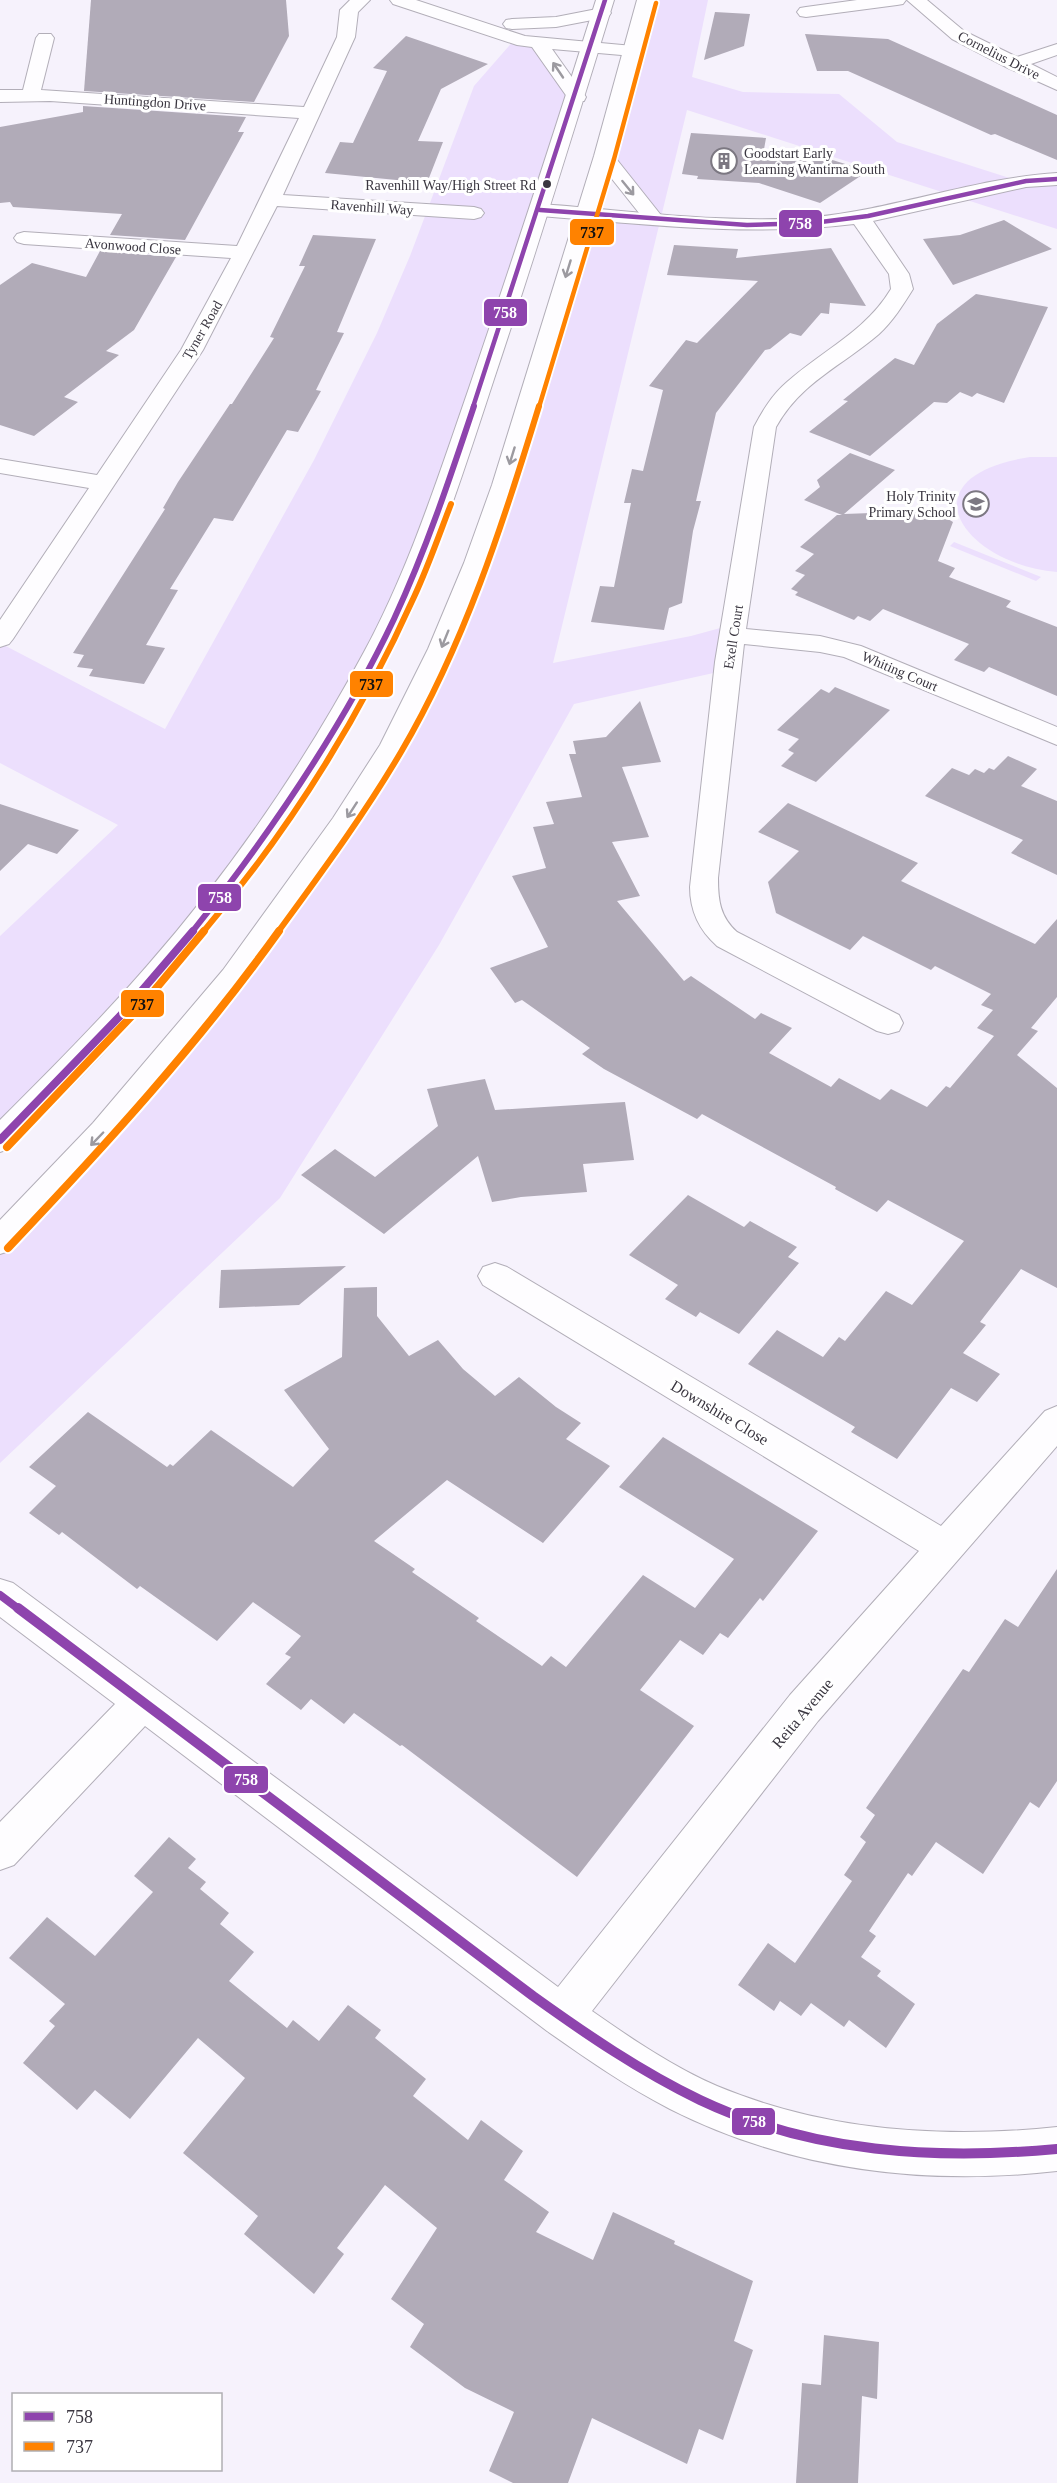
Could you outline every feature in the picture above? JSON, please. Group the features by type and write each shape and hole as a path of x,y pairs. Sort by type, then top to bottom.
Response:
{"street":[{"name":"Tyner Road","path":"0,639 192,350 223,295 270,200 346,37 350,10 361,0"},
{"path":"399,0 494,32 539,44 593,43"},
{"path":"0,1240 104,1131 233,977 343,824 393,745 441,649 476,563 504,485 604,156 646,0"},
{"path":"806,12 897,0"},
{"name":"Cornelius Drive","path":"916,0 958,35 1057,84"},
{"path":"471,24 556,22 604,7"},
{"path":"0,1140 92,1047 213,906 305,778 377,652 417,568 540,210 604,7"},
{"path":"494,32 634,45"},
{"path":"32,94 45,38"},
{"path":"539,44 577,97"},
{"path":"1014,64 1057,49"},
{"name":"Huntingdon Drive","path":"0,96 32,94 310,113"},
{"path":"604,156 654,219"},
{"path":"540,210 770,225 813,223 860,217 1026,181 1057,179"},
{"name":"Ravenhill Way","path":"270,200 474,213"},
{"name":"Exell Court","path":"860,217 899,274 902,289 893,305 876,324 787,393 770,413 765,427 728,662 704,878 704,900 710,921 716,931 740,948 888,1023"},
{"name":"Avonwood Close","path":"24,238 242,253"},
{"path":"0,466 103,483"},
{"name":"Whiting Court","path":"734,635 820,644 852,651 1057,737"},
{"name":"Downshire Close","path":"495,1276 944,1547"},
{"name":"Reita Avenue","path":"562,2016 790,1726 944,1547 1057,1421"},
{"path":"0,1595 562,2016 616,2054 659,2079 706,2103 755,2122 811,2138 881,2152 1010,2156 1057,2149"},
{"path":"0,1851 142,1702"}],"shaded area":[{"path":"646,0 708,0 692,77 743,92 839,94 897,142 1022,182 1057,179 1057,229 687,110 553,663 691,636 735,624 727,670 574,704 439,945 280,1198 0,1463 0,1241 268,932 441,649 585,213 653,219 604,156"},
{"path":"515,39 539,44 577,97 424,549 251,855 0,1140 0,936 118,825 0,763 0,643 165,729 314,460 377,333 410,256 474,86"},
{"path":"1030,457 1057,457 1057,572 1024,566 995,553 974,537 960,519 957,500 967,482 990,467"},
{"path":"954,542 1041,577 1036,581 950,546"}],"building":[{"path":"91,0 286,0 289,36 254,102 84,91"},
{"path":"715,12 750,14 744,46 704,60"},
{"path":"805,34 888,39 1057,115 1057,160 995,134 991,135 848,71 817,71"},
{"path":"406,36 488,64 441,89 418,141 443,142 427,183 325,173 340,142 353,143 387,71 373,68"},
{"path":"83,106 246,117 238,132 244,132 185,240 110,235 122,214 13,207 10,202 0,203 0,127 83,112"},
{"path":"691,133 766,138 763,155 806,158 813,154 868,171 820,203 759,183 697,179 698,176 682,174"},
{"path":"1004,220 1052,249 953,285 923,239 960,235"},
{"path":"313,235 376,239 337,332 344,333 316,390 321,391 298,432 287,430 233,521 214,518 170,589 178,590 146,645 165,648 144,684 89,676 93,669 77,667 84,655 73,653 165,509 163,508 178,482 274,338 270,337 305,266 299,266"},
{"path":"674,245 738,249 736,258 831,248 866,306 830,303 829,314 821,313 801,336 790,333 770,349 765,350 716,413 696,501 701,501 693,531 682,603 669,608 664,630 591,622 600,586 614,587 631,503 624,503 632,469 643,471 663,390 649,386 686,340 697,343 758,281 667,275"},
{"path":"100,251 176,257 134,330 106,351 119,355 64,397 78,402 34,436 0,425 0,285 32,263 86,277"},
{"path":"976,294 1048,307 1004,403 977,393 972,397 960,392 947,403 934,402 870,456 809,432 848,401 843,400 895,358 914,365 937,324"},
{"path":"850,453 895,470 844,514 927,511 941,515 953,522 938,561 955,568 949,577 1011,601 1006,607 1057,627 1057,696 989,667 984,672 954,660 969,644 883,609 870,621 858,616 854,620 795,595 798,592 791,589 805,575 795,571 814,554 800,547 837,515 842,515 804,500 820,487 817,480"},
{"path":"835,687 890,710 816,782 781,766 794,753 788,750 799,739 777,730 821,689 829,693"},
{"path":"640,701 661,762 622,767 649,837 612,842 640,896 617,901 684,981 691,976 755,1019 761,1013 792,1028 769,1053 831,1087 839,1078 880,1100 891,1089 927,1107 946,1086 950,1088 994,1036 977,1028 993,1010 981,1005 991,994 935,966 931,970 863,936 850,950 776,913 768,882 799,851 758,832 788,803 918,863 901,881 1035,944 1057,919 1057,997 1031,1028 1038,1031 1017,1055 1057,1088 1057,1288 1021,1269 980,1322 986,1325 963,1353 1000,1374 977,1402 951,1388 897,1459 851,1432 855,1427 748,1364 777,1330 823,1357 839,1337 845,1341 886,1291 912,1305 964,1241 888,1200 877,1212 702,1114 697,1119 604,1069 582,1054 590,1048 522,1000 515,1003 490,968 548,947 512,876 546,868 533,827 554,824 546,802 582,797 569,754 576,754 573,741 606,737"},
{"path":"1008,756 1037,769 1021,786 1057,801 1057,875 1011,853 1023,840 925,796 952,768 969,775 975,769 984,773 989,768 994,770"},
{"path":"0,804 79,830 57,854 28,844 0,871"},
{"path":"485,1079 495,1110 625,1102 634,1160 583,1164 587,1192 521,1197 492,1202 478,1156 384,1234 301,1175 335,1149 375,1177 438,1126 427,1089"},
{"path":"688,1195 744,1227 750,1221 797,1247 788,1257 799,1263 739,1334 700,1312 696,1317 665,1299 678,1285 629,1255"},
{"path":"346,1266 299,1305 219,1308 221,1270"},
{"path":"377,1287 377,1316 409,1356 438,1340 463,1369 495,1396 519,1377 556,1407 581,1423 566,1439 610,1466 543,1543 447,1480 374,1541 415,1569 412,1572 479,1618 476,1621 542,1666 551,1656 566,1667 643,1575 695,1608 734,1559 619,1487 663,1437 818,1531 763,1601 760,1598 728,1638 720,1633 703,1655 680,1640 640,1690 694,1726 577,1877 402,1745 400,1746 354,1713 344,1724 311,1699 301,1710 266,1684 291,1657 285,1654 301,1636 253,1602 217,1641 140,1586 137,1589 62,1532 59,1535 29,1513 56,1486 29,1467 88,1412 167,1467 170,1464 173,1466 211,1430 293,1487 329,1449 284,1390 342,1357 344,1288"},
{"path":"1057,1569 1057,1781 1039,1808 1030,1802 983,1874 936,1842 912,1876 908,1873 869,1931 876,1936 861,1957 881,1971 877,1976 915,2004 886,2048 849,2020 844,2027 811,2003 801,2016 780,2001 774,2011 738,1985 768,1943 795,1963 852,1881 844,1875 866,1842 860,1837 875,1815 866,1808 963,1669 969,1672 1005,1619 1018,1627"},
{"path":"169,1837 196,1859 188,1868 206,1882 200,1889 229,1913 220,1924 254,1952 229,1981 287,2028 293,2020 319,2041 348,2005 381,2030 375,2038 426,2079 413,2096 468,2140 481,2120 523,2151 504,2180 549,2212 536,2232 593,2260 613,2212 753,2281 734,2341 753,2350 723,2440 699,2429 687,2464 592,2418 568,2483 513,2483 489,2471 514,2412 465,2388 410,2347 424,2324 391,2299 437,2228 385,2185 337,2248 344,2254 314,2294 244,2234 258,2216 183,2153 245,2078 198,2038 130,2119 95,2090 77,2110 23,2063 55,2026 49,2021 65,2004 9,1958 47,1917 95,1956 153,1892 134,1876"},
{"path":"824,2335 879,2342 877,2399 862,2396 858,2483 796,2483 802,2383 821,2385"}],"transit line":[{"name":"758","path":"0,1140 139,995 220,897 303,778 354,695 377,652 408,587 447,485 605,0"},
{"name":"737","path":"8,1248 112,1138 241,984 352,830 402,750 451,653 486,567 514,489 614,159 656,3"},
{"name":"758","path":"540,210 747,225 813,223 868,216 1026,181 1057,179"},
{"name":"737","path":"7,1147 143,1004 266,850 321,769 371,685 415,596 451,504"},
{"name":"758","path":"0,1595 533,1996 573,2025 657,2078 700,2100 746,2119 822,2141 900,2152 939,2154 1018,2153 1057,2149"}],"place":[{"name":"Goodstart Early Learning Wantirna South","path":"724,161"},
{"name":"Ravenhill Way/High Street Rd","path":"547,184"},
{"name":"Holy Trinity Primary School","path":"976,504"}]}
